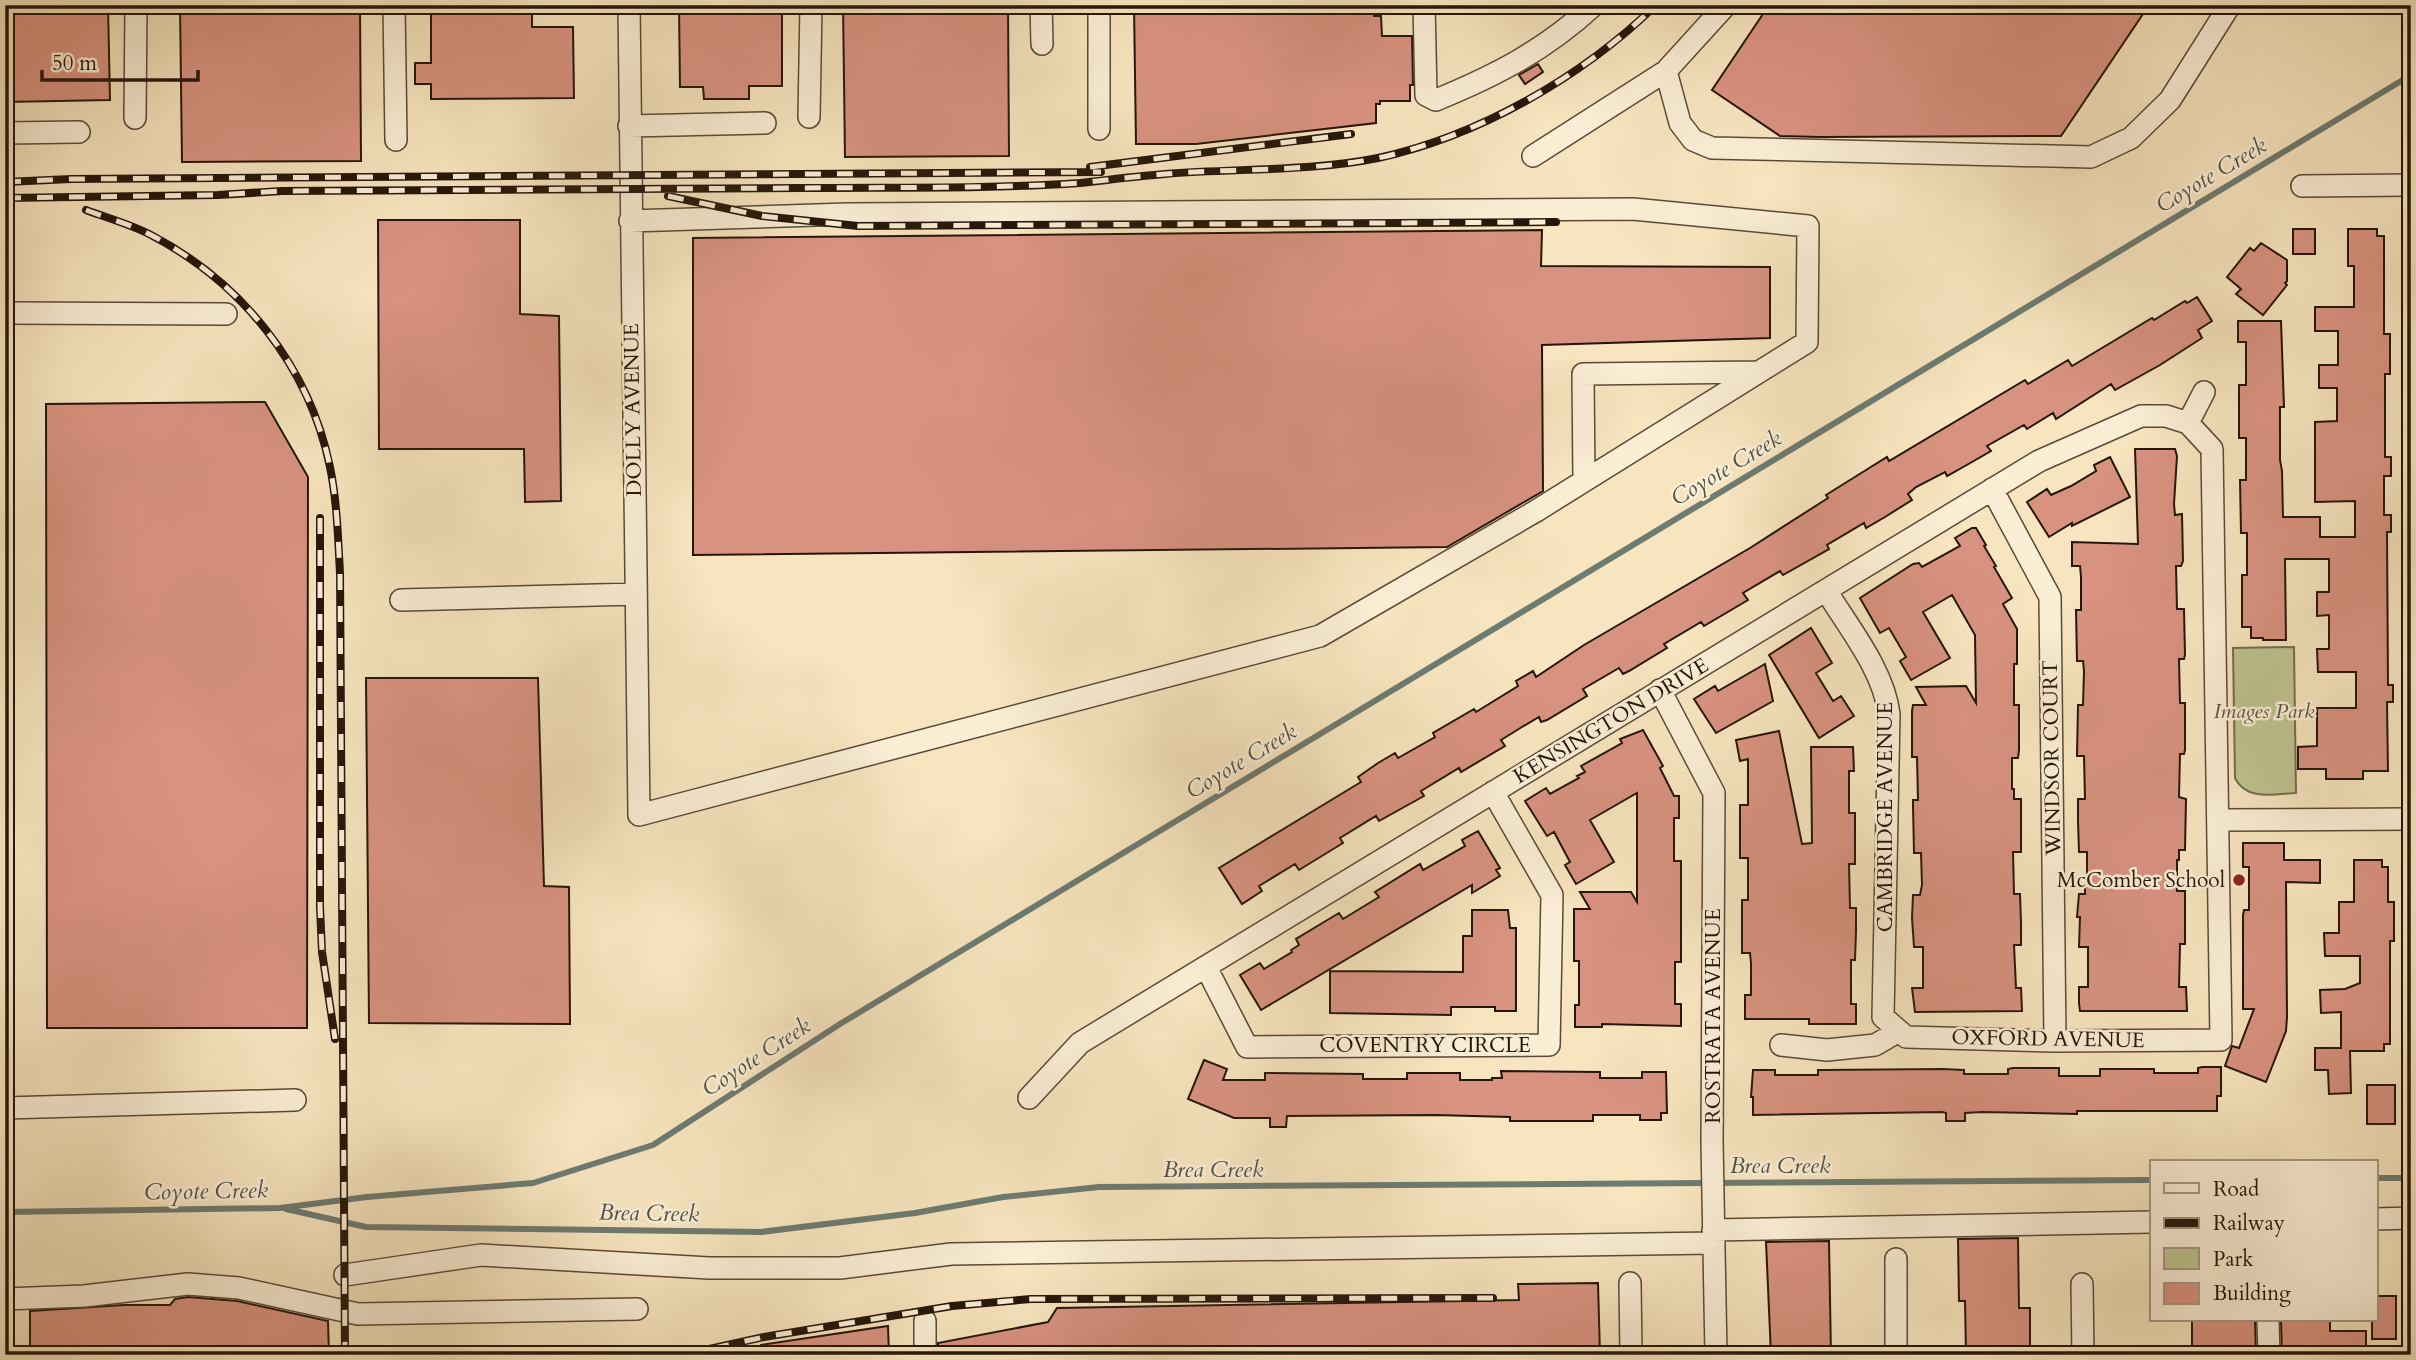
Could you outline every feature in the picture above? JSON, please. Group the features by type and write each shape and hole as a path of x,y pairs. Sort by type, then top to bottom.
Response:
{"street":[{"path":"135,118 136,5"},
{"path":"394,5 396,140"},
{"name":"DOLLY AVENUE","path":"629,5 639,815 1321,636 1584,481"},
{"path":"809,117 811,5"},
{"path":"1041,5 1042,44"},
{"path":"1099,129 1100,5"},
{"path":"1424,5 1426,95 1436,100 1489,79 1527,57 1594,5"},
{"path":"1533,156 1666,71 1726,5"},
{"path":"1666,71 1680,122 1693,140 1712,148 2091,157 2131,138 2170,100 2230,5"},
{"path":"629,126 765,122"},
{"path":"5,134 79,132"},
{"path":"2302,186 2411,185"},
{"path":"631,221 847,214 1633,209 1808,226 1807,342 1584,481"},
{"path":"5,313 226,314"},
{"path":"1584,481 1583,374 1759,372"},
{"path":"2204,392 2188,423 2212,449 2219,820 2411,819"},
{"name":"KENSINGTON DRIVE","path":"1029,1098 1080,1043 2039,461 2141,416 2166,416 2188,423"},
{"name":"WINDSOR COURT","path":"1992,489 2050,597 2055,1041"},
{"name":"CAMBRIDGE AVENUE","path":"1826,592 1880,679 1887,695 1891,1024"},
{"path":"401,600 636,594"},
{"name":"ROSTRATA AVENUE","path":"1660,690 1714,793 1712,1141 1716,1355"},
{"name":"COVENTRY CIRCLE","path":"1206,967 1247,1047 1549,1045 1552,895 1493,792"},
{"name":"OXFORD AVENUE","path":"1891,1024 1906,1037 2055,1041 2221,1040 2219,820"},
{"path":"1781,1045 1827,1050 1875,1045 1891,1024"},
{"path":"5,1108 295,1100"},
{"path":"2378,1219 2411,1218"},
{"path":"345,1275 481,1255 709,1268 840,1268 951,1254 2150,1222"},
{"path":"1896,1259 1896,1355"},
{"path":"1630,1283 1631,1355"},
{"path":"5,1299 83,1296 188,1284 239,1288 358,1314 637,1309"},
{"path":"2082,1284 2083,1355"},
{"path":"925,1321 925,1355"},
{"path":"2268,1322 2269,1355"}],"green space":[{"name":"Images Park","path":"2294,647 2296,793 2253,793 2240,785 2235,778 2233,648"}],"building":[{"path":"9,5 108,5 110,100 5,102 5,31 9,31"},
{"path":"180,5 360,5 361,161 182,162"},
{"path":"431,5 532,5 532,27 573,27 574,98 431,99 431,84 415,84 415,63 431,63"},
{"path":"679,5 782,5 782,86 749,86 749,99 704,99 703,87 680,87"},
{"path":"843,5 1008,5 1009,156 845,157"},
{"path":"1134,5 1374,5 1374,16 1381,16 1382,36 1412,36 1413,85 1410,85 1410,101 1380,101 1380,104 1376,104 1376,123 1196,144 1136,144"},
{"path":"1769,5 2149,5 2061,136 1820,137 1780,136 1712,90"},
{"path":"1538,64 1543,72 1525,84 1519,75"},
{"path":"378,220 520,220 520,314 559,316 561,501 525,502 524,449 379,449"},
{"path":"2293,229 2315,229 2315,254 2293,254"},
{"path":"2348,229 2377,229 2377,236 2384,236 2384,334 2390,334 2390,374 2385,374 2385,457 2391,457 2391,476 2384,476 2384,515 2391,515 2391,532 2387,532 2388,685 2393,685 2393,702 2387,702 2388,771 2363,771 2363,779 2326,779 2326,769 2298,769 2298,747 2317,746 2317,708 2356,708 2356,672 2318,672 2317,649 2329,649 2329,615 2317,616 2317,592 2329,592 2329,559 2285,559 2286,640 2251,638 2251,627 2242,627 2242,575 2247,575 2247,533 2241,533 2240,480 2246,480 2246,438 2239,438 2239,385 2246,385 2246,342 2238,342 2238,321 2281,321 2284,407 2280,407 2280,460 2283,517 2320,517 2320,537 2355,537 2355,501 2315,502 2315,422 2337,421 2337,388 2319,388 2319,365 2338,365 2338,331 2315,331 2315,307 2354,307 2354,266 2348,266"},
{"path":"1542,230 1541,266 1770,267 1770,338 1542,345 1543,491 1447,547 693,555 693,238"},
{"path":"2261,243 2287,260 2287,285 2263,315 2236,294 2241,289 2227,277 2250,248 2254,251"},
{"path":"2197,297 2212,321 2198,330 2202,338 2160,365 2115,390 2111,384 2056,419 2053,413 2027,429 2024,425 1987,446 1991,451 1965,466 1947,476 1945,472 1916,487 1908,494 1912,500 1885,517 1866,528 1864,523 1827,545 1829,549 1783,575 1780,571 1743,593 1748,600 1704,626 1701,622 1664,644 1667,648 1629,671 1623,674 1619,668 1583,689 1587,696 1547,720 1541,722 1539,717 1522,727 1501,740 1505,746 1461,772 1459,768 1421,791 1424,796 1379,821 1376,816 1340,838 1343,843 1299,870 1295,864 1259,886 1262,891 1242,904 1219,868 1361,782 1358,777 1378,763 1395,753 1398,758 1435,737 1433,733 1474,709 1476,712 1518,686 1516,681 1533,671 1536,677 1584,645 1750,548 1887,457 1889,461 2025,380 2028,384 2068,360 2072,366 2152,318 2154,320 2185,301 2187,303"},
{"path":"265,402 308,477 307,1028 47,1028 46,404"},
{"path":"2135,449 2175,449 2177,456 2174,504 2175,515 2182,514 2183,561 2181,566 2176,566 2177,609 2184,609 2185,655 2184,659 2179,659 2180,703 2185,703 2185,750 2184,754 2180,754 2179,797 2186,799 2185,850 2179,850 2177,860 2177,891 2185,891 2185,944 2180,944 2179,987 2186,987 2187,1011 2080,1011 2079,987 2088,987 2088,947 2079,947 2080,917 2077,917 2079,894 2085,894 2087,883 2087,852 2079,852 2078,821 2078,799 2085,799 2084,756 2077,756 2078,705 2083,705 2084,671 2083,661 2077,661 2076,610 2081,610 2081,577 2080,566 2072,566 2072,542 2138,544"},
{"path":"2110,457 2130,497 2072,526 2072,523 2049,537 2027,502 2047,489 2051,495 2071,486 2096,471 2094,465"},
{"path":"1976,528 1986,545 1984,546 1996,566 1994,567 2012,598 2003,604 2017,629 2014,705 2019,705 2019,750 2018,758 2012,758 2012,789 2014,799 2021,799 2021,852 2013,852 2014,894 2020,894 2021,945 2014,945 2016,988 2021,988 2022,1011 1915,1012 1912,988 1923,988 1923,947 1914,947 1912,918 1913,895 1920,895 1922,885 1921,853 1914,853 1913,800 1918,800 1917,757 1912,757 1912,711 1913,705 1926,705 1916,687 1966,686 1976,703 1975,635 1952,595 1923,612 1950,658 1911,680 1900,661 1906,657 1889,628 1880,633 1860,598 1913,564 1919,563 1922,567 1960,546 1955,538"},
{"path":"1811,628 1832,663 1816,673 1833,701 1841,696 1854,716 1819,738 1769,655"},
{"path":"1765,664 1773,701 1716,733 1694,699 1715,686 1718,691"},
{"path":"366,678 538,678 544,886 569,887 570,1024 369,1023"},
{"path":"1643,730 1663,766 1660,768 1674,796 1679,796 1679,818 1674,818 1674,861 1681,861 1681,962 1675,962 1675,1004 1681,1004 1681,1026 1602,1024 1602,1027 1575,1027 1575,1005 1579,1005 1579,961 1574,961 1574,909 1590,909 1580,892 1631,892 1637,902 1637,793 1590,820 1614,862 1576,884 1565,865 1570,862 1554,832 1547,836 1525,801 1546,788 1550,794 1579,778 1577,776 1585,772 1581,766 1622,743 1620,739"},
{"path":"1779,731 1802,844 1812,843 1811,747 1853,747 1854,771 1849,771 1849,813 1855,813 1855,864 1849,864 1850,908 1856,908 1855,960 1851,960 1851,1004 1856,1004 1856,1024 1809,1024 1809,1019 1745,1019 1745,995 1751,995 1751,963 1750,953 1742,953 1742,900 1748,900 1748,858 1740,858 1740,805 1748,805 1748,759 1740,761 1736,740"},
{"path":"1478,831 1500,868 1496,870 1500,876 1472,893 1472,885 1261,1010 1240,975 1260,963 1264,969 1292,952 1291,950 1299,945 1296,939 1339,913 1343,919 1379,897 1375,892 1420,864 1423,870 1465,846 1462,840"},
{"path":"2243,843 2284,843 2284,860 2320,860 2320,883 2286,882 2286,1031 2266,1082 2225,1066 2232,1046 2239,1048 2254,1009 2243,1009 2243,915 2244,910 2249,910 2249,867 2243,867"},
{"path":"2354,860 2382,860 2382,867 2388,867 2388,902 2394,902 2394,941 2390,941 2390,1044 2384,1044 2384,1051 2350,1051 2351,1093 2329,1094 2328,1070 2315,1070 2315,1048 2341,1048 2341,1012 2321,1013 2320,990 2345,989 2360,983 2360,956 2325,956 2324,933 2339,933 2339,902 2354,902"},
{"path":"1472,910 1508,910 1510,928 1516,928 1516,1011 1495,1011 1495,1007 1451,1007 1451,1015 1330,1013 1330,971 1463,972 1463,936 1472,936"},
{"path":"1204,1060 1227,1069 1223,1080 1265,1080 1265,1073 1363,1074 1363,1079 1407,1079 1407,1073 1460,1073 1460,1080 1492,1080 1502,1078 1501,1071 1600,1072 1600,1078 1642,1078 1642,1072 1666,1072 1667,1113 1661,1113 1661,1120 1640,1120 1640,1115 1593,1115 1593,1121 1510,1121 1510,1117 1435,1115 1287,1116 1286,1127 1270,1127 1270,1118 1234,1118 1188,1099"},
{"path":"2221,1067 2221,1096 2217,1096 2217,1111 2077,1111 2077,1114 1982,1112 1965,1113 1965,1121 1946,1121 1946,1113 1942,1112 1753,1115 1751,1097 1753,1070 1775,1070 1775,1075 1818,1075 1818,1070 1942,1069 1964,1070 1964,1074 2008,1074 2008,1069 2013,1068 2059,1068 2059,1076 2100,1076 2100,1069 2154,1069 2154,1073 2198,1073 2198,1068"},
{"path":"2367,1085 2395,1085 2395,1124 2367,1124"},
{"path":"2018,1238 2019,1308 2030,1308 2030,1355 1966,1355 1965,1301 1959,1301 1958,1239"},
{"path":"1829,1241 1831,1355 1771,1355 1766,1242"},
{"path":"1598,1283 1600,1355 938,1355 938,1343 1048,1322 1057,1308 1519,1300 1518,1284"},
{"path":"2378,1296 2396,1296 2396,1339 2372,1339 2372,1322 2378,1322"},
{"path":"188,1297 237,1301 328,1321 329,1355 30,1355 30,1311 170,1305 175,1299"},
{"path":"2192,1322 2255,1322 2256,1355 2192,1355"},
{"path":"2281,1322 2330,1322 2330,1331 2366,1331 2366,1349 2329,1350 2329,1355 2282,1355"},
{"path":"888,1326 889,1355 762,1355 761,1345"}],"waterway":[{"name":"Coyote Creek","path":"5,1212 280,1208 367,1197 533,1183 653,1145 840,1024 2411,75"},
{"name":"Brea Creek","path":"2378,1178 2411,1178"},
{"name":"Brea Creek","path":"286,1209 366,1227 761,1232 915,1213 1003,1197 1099,1187 2150,1180"}],"railway":[{"path":"5,198 218,195 282,191 1011,186 1080,183 1192,172 1325,166 1378,158 1416,148 1491,119 1527,100 1596,56 1656,5"},
{"path":"1090,167 1351,134"},
{"path":"5,182 71,179 1101,172"},
{"path":"668,196 762,216 858,226 1556,222"},
{"path":"86,210 143,231 184,254 242,302 288,361 306,394 330,467 336,506 340,573 345,1355"},
{"path":"320,518 320,907 322,952 335,1039"},
{"path":"682,1355 764,1337 952,1306 1031,1299 1493,1298"}],"place":[{"name":"McComber School","path":"2239,880"}]}
